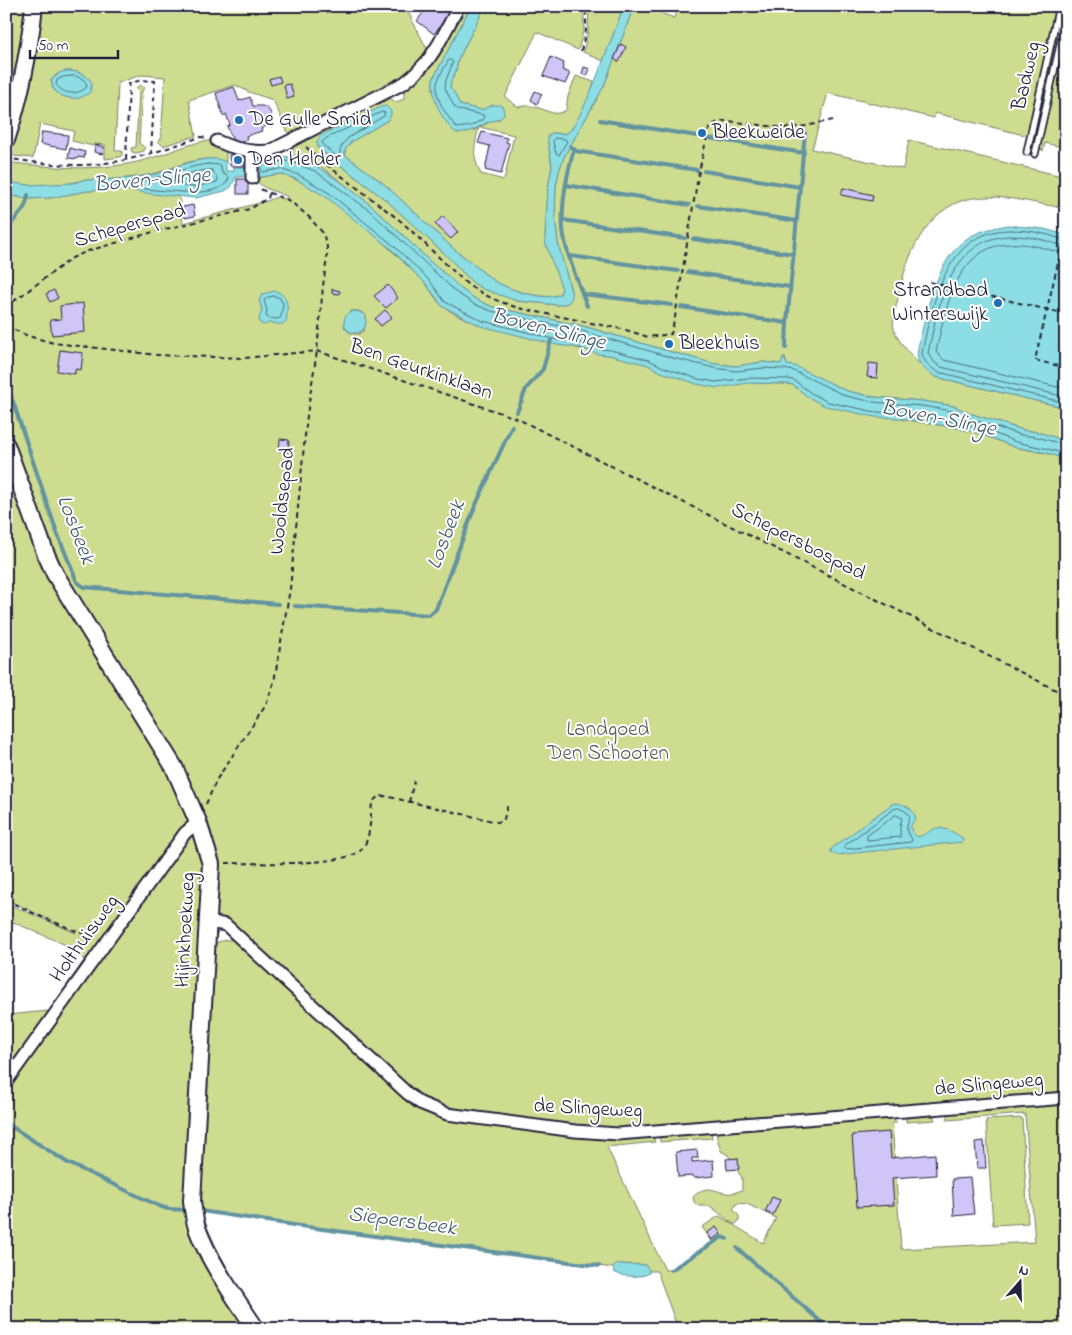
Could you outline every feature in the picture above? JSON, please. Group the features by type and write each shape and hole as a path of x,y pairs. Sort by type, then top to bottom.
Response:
{"street":[{"path":"6,140 16,110 23,78 34,6"},
{"path":"252,157 258,152 270,151 297,138 404,83 428,60 459,6"},
{"path":"217,141 252,157"},
{"path":"252,157 252,178"},
{"name":"Hijinkhoekweg","path":"6,445 45,552 55,574 174,768 198,822 211,864 192,1201 197,1227 202,1238 218,1270 256,1329"},
{"name":"Holthuisweg","path":"6,1082 185,832 198,822"},
{"name":"de Slingeweg","path":"209,922 226,926 407,1093 420,1103 447,1114 575,1131 618,1134 1066,1098"}],"lane":[{"name":"Badweg","path":"1027,152 1059,6"},
{"name":"Badweg","path":"1035,154 1066,20"}],"path":[{"path":"581,51 586,30 586,6"},
{"path":"126,160 129,84 141,80 155,81 151,154"},
{"path":"297,138 322,161 402,222 469,286 481,294 518,308 626,330 648,337 671,334 698,176 710,126 720,121 728,121 784,128 806,126 833,120"},
{"path":"6,158 50,163 84,164 126,160 201,138 217,141"},
{"name":"Scheperspad","path":"6,308 72,258 88,251 153,232 250,209 268,198 270,192"},
{"name":"Wooldsepad","path":"198,822 218,779 266,705 274,682 290,589 307,415 317,350 322,286 327,257 325,239 319,228 300,208 270,192"},
{"path":"1066,229 1035,360 1066,368"},
{"path":"930,282 1066,314"},
{"path":"6,326 28,336 54,343 158,355 244,358 317,350"},
{"name":"Ben Geurkinklaan","path":"317,350 516,418"},
{"name":"Schepersbospad","path":"516,418 1066,695"},
{"path":"409,802 414,780"},
{"path":"211,864 332,861 355,855 361,851 367,842 372,804 375,798 385,796 497,822 502,822 504,819 508,803"},
{"path":"6,900 37,915 106,943"}],"green space":[{"path":"6,6 30,6 6,125"},
{"path":"39,6 405,6 429,53 413,73 290,137 273,100 235,85 189,100 196,136 163,146 158,141 161,139 165,77 141,75 118,83 115,151 122,151 120,157 105,159 105,145 94,144 93,146 72,141 74,131 40,124 33,158 14,156 8,150 13,135","holes":["67,71 83,74 90,80 88,93 83,96 70,98 61,95 53,89 51,81 54,77"]},
{"path":"463,6 471,6 433,79 433,91 473,131 479,128 475,151 476,162 481,174 504,180 514,135 480,127 500,119 489,108 481,110 460,105 450,88 458,60 485,6 584,6 584,29 578,50 537,32 505,97 518,107 531,106 558,113 566,110 568,96 576,76 594,82 584,109 572,129 565,133 552,133 548,142 552,166 548,188 545,237 560,280 562,289 560,294 554,296 536,295 499,284 456,251 383,183 345,155 345,150 351,142 388,120 318,148 387,201 449,258 473,283 517,301 558,305 568,303 571,291 558,243 555,217 556,186 559,171 564,157 604,86 634,6 643,6 674,18 679,6 1051,6 1055,12 1055,17 1028,136 935,113 934,118 828,93 812,149 903,169 909,140 1066,177 1058,207 1009,198 984,197 961,201 947,208 935,218 916,243 904,273 893,323 896,335 906,349 918,363 936,377 1066,408 1066,441 1038,432 1023,430 969,413 954,406 923,401 874,397 847,391 787,365 785,358 783,358 781,364 763,362 737,366 715,364 583,326 493,307 477,300 461,289 372,206 344,184 318,165 290,155 289,145 388,97 396,102 404,99 404,88"},
{"path":"589,6 624,6 603,61 583,52 588,31"},
{"path":"1066,29 1066,148 1045,143 1043,151 1039,147"},
{"path":"1057,37 1059,40 1038,129 1035,128"},
{"path":"140,85 145,88 142,90 139,143 145,148 144,151 136,153 132,152 131,148 136,147 139,91 136,88"},
{"path":"204,141 211,141 226,148 226,162 216,159 196,160 158,173 116,179 83,180 55,185 6,182 6,164 75,168 106,167 146,160"},
{"name":"Landgoed Den Schooten","path":"280,174 299,181 319,192 376,236 424,282 443,306 466,319 570,347 631,360 754,383 793,385 805,394 901,419 958,428 981,434 1014,447 1066,457 1066,1095 618,1131 575,1128 448,1112 422,1101 408,1091 222,917 214,944 228,940 242,943 407,1097 431,1111 447,1116 498,1124 575,1133 652,1134 655,1142 607,1147 665,1270 671,1270 713,1243 702,1227 719,1216 763,1243 776,1218 747,1204 737,1203 733,1209 739,1216 739,1220 736,1224 733,1224 710,1206 699,1206 694,1202 693,1197 705,1189 728,1193 742,1190 742,1178 728,1155 721,1151 716,1129 891,1115 897,1123 892,1123 901,1249 1035,1242 1025,1114 947,1120 950,1110 1066,1101 1066,1329 678,1329 657,1271 649,1271 645,1265 617,1264 613,1268 201,1211 221,1257 265,1329 260,1329 213,1252 199,1218 195,1201 210,959 200,991 188,1206 198,1239 214,1270 251,1329 6,1329 6,1087 106,948 97,944 98,947 6,1076 6,1015 49,1011 85,959 81,957 82,952 6,919 6,903 76,933 6,899 6,194 27,199 50,198 87,191 121,189 179,196 183,223 277,197 282,199 289,198 265,188 255,178","holes":["350,311 359,311 366,315 364,330 359,334 348,332 344,326 347,316"]},
{"path":"932,1113 935,1120 906,1122 906,1114"},
{"path":"1022,1118 1028,1223 993,1225 986,1120"},
{"path":"711,1129 712,1138 660,1142 659,1134"}],"water":[{"path":"471,6 485,6 458,60 450,88 460,105 481,110 493,105 500,105 503,107 504,115 468,132 457,133 449,126 439,110 435,98 433,79"},
{"path":"624,6 634,6 604,86 564,157 556,186 555,217 558,243 572,298 568,303 558,305 517,301 483,289 473,283 449,258 387,201 318,148 317,141 321,135 386,106 391,111 388,120 351,142 345,150 345,155 383,183 456,251 499,284 536,295 554,296 560,294 562,289 546,245 545,237 548,188 552,166 548,136 552,133 567,133 581,113"},
{"path":"61,72 78,72 87,77 92,83 90,92 80,98 69,98 56,92 53,88 52,79"},
{"name":"Boven-Slinge","path":"282,156 310,162 344,184 372,206 461,289 477,300 493,307 583,326 715,364 737,366 763,362 781,364 784,357 787,365 795,366 847,391 874,397 923,401 954,406 969,413 1023,430 1038,432 1066,441 1066,460 1047,453 1014,447 981,434 958,428 897,418 875,417 825,406 808,397 793,385 748,383 717,388 697,384 661,372 648,365 481,326 442,306 427,285 390,248 326,197 296,179 280,174 255,178 255,163 269,157"},
{"name":"Boven-Slinge","path":"207,159 218,159 226,162 226,171 234,171 234,167 248,167 249,176 236,177 231,187 225,191 196,198 121,189 87,191 50,198 27,199 6,194 6,182 30,185 134,178"},
{"name":"Strandbad Winterswijk","path":"1008,225 1044,229 1066,235 1066,408 936,377 923,367 918,359 918,348 931,297 948,259 956,248 975,234"},
{"path":"274,291 284,296 287,305 286,320 281,324 271,323 263,325 259,319 262,310 259,300 263,294"},
{"path":"355,311 363,314 366,322 363,330 355,333 347,330 344,322 347,314"},
{"path":"896,803 906,806 913,812 916,819 911,828 916,836 924,835 940,828 958,835 963,839 962,842 836,855 831,852 831,849"},
{"path":"617,1264 645,1265 649,1269 649,1273 637,1276 617,1274 613,1268"}],"building":[{"path":"419,6 454,6 434,34 417,21 425,10"},
{"path":"621,44 626,47 619,62 614,59"},
{"path":"551,57 564,63 562,70 570,73 565,84 543,76"},
{"path":"584,67 590,69 587,76 582,74"},
{"path":"279,76 281,82 271,85 269,79"},
{"path":"290,84 294,97 287,99 284,85"},
{"path":"234,87 239,101 250,97 253,106 262,106 271,113 268,125 261,129 262,131 246,136 247,140 237,144 233,141 227,126 230,125 226,114 223,116 216,93"},
{"path":"535,91 542,94 537,104 531,100"},
{"path":"42,132 68,135 66,149 40,144"},
{"path":"482,132 507,138 506,142 509,143 501,174 485,170 490,146 478,143"},
{"path":"95,145 104,147 103,154 94,152"},
{"path":"70,148 85,152 84,158 68,158"},
{"name":"Den Helder","path":"247,154 247,166 230,166 229,155"},
{"path":"237,179 248,179 248,194 237,194"},
{"path":"843,188 873,195 872,201 841,195"},
{"path":"193,205 195,216 185,218 183,207"},
{"path":"443,216 458,232 451,239 435,224"},
{"path":"388,285 398,298 386,308 374,296"},
{"path":"332,289 340,291 339,294 332,293"},
{"path":"54,290 58,298 50,302 46,294"},
{"path":"83,303 85,332 52,335 50,320 61,319 60,306"},
{"path":"385,310 392,317 381,326 375,319"},
{"path":"60,350 83,353 81,370 75,369 75,374 57,371"},
{"path":"869,363 878,364 877,378 867,377"},
{"path":"280,439 289,440 288,452 279,451"},
{"path":"889,1132 891,1158 935,1154 936,1175 892,1178 894,1205 857,1207 852,1135"},
{"path":"984,1141 986,1168 977,1168 975,1142"},
{"path":"697,1150 698,1158 692,1158 692,1162 713,1160 714,1176 678,1177 676,1152"},
{"path":"738,1158 739,1169 727,1170 726,1159"},
{"path":"970,1178 974,1214 954,1216 952,1179"},
{"path":"772,1197 780,1200 773,1215 765,1212"},
{"path":"716,1227 721,1234 712,1240 707,1233"}],"waterway":[{"path":"600,120 703,137"},
{"path":"786,348 805,133"},
{"path":"708,138 804,153"},
{"path":"570,146 576,151 697,170"},
{"path":"574,149 565,189 563,229 569,258 587,306"},
{"path":"704,171 800,187"},
{"path":"566,185 689,205"},
{"name":"Losbeek","path":"6,246 9,228 24,208 28,195"},
{"path":"698,206 797,221"},
{"path":"563,220 685,238"},
{"path":"693,239 794,254"},
{"path":"570,256 678,271"},
{"path":"688,272 790,287"},
{"path":"583,294 672,305"},
{"path":"681,307 787,323"},
{"name":"Losbeek","path":"517,412 526,389 543,369 551,340"},
{"name":"Losbeek","path":"6,381 56,530 77,582 84,587 278,604"},
{"name":"Losbeek","path":"295,606 429,615 436,609 474,509 512,426"},
{"name":"Siepersbeek","path":"6,1123 68,1163 159,1206 168,1209 187,1210"},
{"name":"Siepersbeek","path":"201,1211 599,1266"},
{"name":"Siepersbeek","path":"671,1270 722,1237 727,1239"},
{"name":"Siepersbeek","path":"737,1248 829,1329"}],"place":[{"name":"De Gulle Smid","path":"239,120"},
{"name":"Bleekweide","path":"702,133"},
{"name":"Den Helder","path":"238,160"},
{"name":"Strandbad Winterswijk","path":"998,303"},
{"name":"Bleekhuis","path":"669,344"}]}
